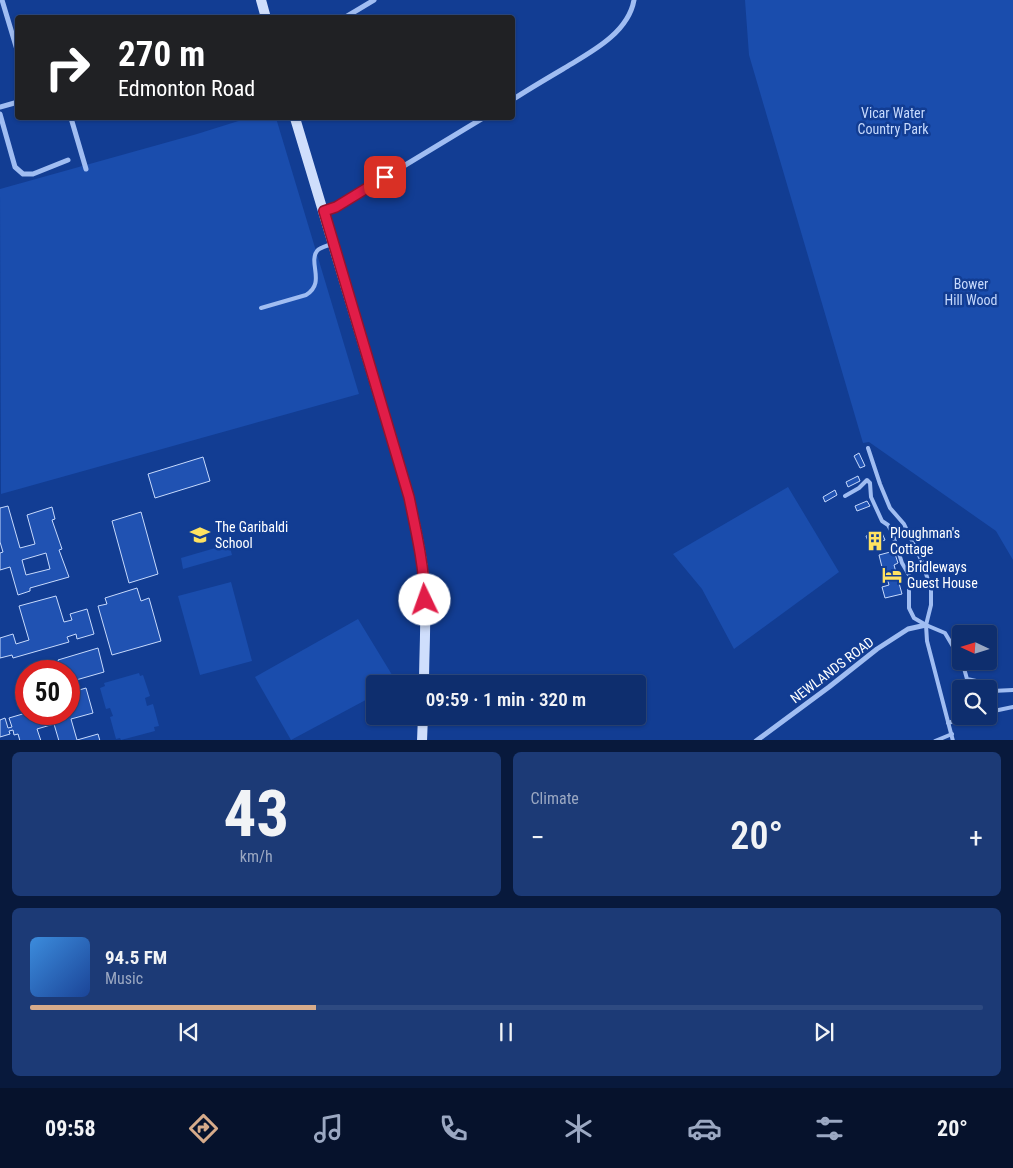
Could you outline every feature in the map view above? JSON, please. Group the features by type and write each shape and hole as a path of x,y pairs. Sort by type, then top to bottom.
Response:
{"main road":[{"path":"261,0 265,15"},
{"path":"296,120 409,497 424,580 424,675"},
{"path":"422,740 423,725"}],"street":[{"path":"2,0 15,42"},
{"path":"349,15 374,0"},
{"path":"515,98 602,45 621,27 634,0"},
{"path":"0,107 15,103"},
{"path":"0,114 15,167 23,174 33,174 68,160"},
{"path":"72,120 86,169"},
{"path":"324,211 336,207 480,120"},
{"name":"NEWLANDS ROAD","path":"756,740 829,687 876,649 908,629 926,625"}],"lane":[{"path":"260,308 312,292 315,287 316,278 316,253 318,249 334,244"},
{"path":"868,448 890,508 904,524 923,564 931,590 931,605 926,625 927,641 953,740"},
{"path":"845,496 867,480 870,483 871,498 882,520 892,532 902,563 909,576 909,608 914,618 945,633 952,644"},
{"path":"965,670 967,679 990,684 992,691 1013,690"},
{"path":"997,710 1013,707"},
{"path":"948,722 952,721"},
{"path":"935,740 952,734"}],"green space":[{"name":"Vicar Water Country Park","path":"745,0 1013,0 1013,560 996,531 869,442 863,443 749,55"},
{"path":"242,120 277,120 359,394 1,494 0,189"},
{"path":"788,487 839,572 734,649 702,589 673,554"},
{"path":"229,544 232,555 183,569 181,558"},
{"path":"231,582 252,661 200,675 178,596"},
{"path":"358,619 392,675 366,675 366,700 291,740 255,677"},
{"path":"139,673 140,676 143,675 150,696 145,698 147,706 153,704 159,726 154,727 155,731 121,740 120,738 116,739 110,717 113,716 110,708 106,709 100,688 105,686 104,683"}],"building":[{"path":"859,453 865,466 860,468 854,456"},
{"path":"203,457 210,481 155,498 148,474"},
{"path":"858,476 860,481 848,487 846,482"},
{"path":"835,490 837,495 825,502 823,497"},
{"path":"867,501 870,506 857,511 855,506"},
{"path":"8,506 20,548 35,544 27,515 52,507 55,519 52,520 62,549 59,550 69,577 30,588 30,591 18,595 10,567 0,570 0,553 3,552 0,542 0,508","holes":["46,553 50,569 26,575 22,560"]},
{"path":"141,512 158,574 129,583 112,521"},
{"name":"Ploughman's Cottage","path":"877,532 878,535 882,533 885,540 880,542 882,545 871,549 866,536"},
{"name":"Bridleways Guest House","path":"894,551 898,563 894,565 902,594 885,598 882,587 889,585 886,574 884,575 879,555"},
{"path":"137,588 141,601 149,598 161,641 112,655 98,606 107,604 105,598"},
{"path":"56,596 64,622 72,620 70,614 87,609 94,634 77,639 76,634 67,637 69,642 13,658 12,655 0,658 0,638 13,634 16,644 29,640 19,606"},
{"path":"98,648 104,672 80,679 80,660 58,660"},
{"path":"86,688 93,713 80,717 80,690"},
{"path":"15,716 15,725 51,725 37,729 41,740 20,740 18,734 14,735 13,730 9,731 10,734 0,737 0,720 5,718 8,728 12,727 9,718"},
{"path":"54,725 73,725 77,740 59,740"},
{"path":"98,734 100,740 77,740"}],"place":[{"name":"The Garibaldi School","path":"200,535"},
{"name":"Ploughman's Cottage","path":"875,541"},
{"name":"Bridleways Guest House","path":"892,575"}],"route":[{"path":"385,177 336,207 324,211 409,497 419,544 425,600"}],"park label":[{"name":"Bower Hill Wood","path":"971,292"}]}
